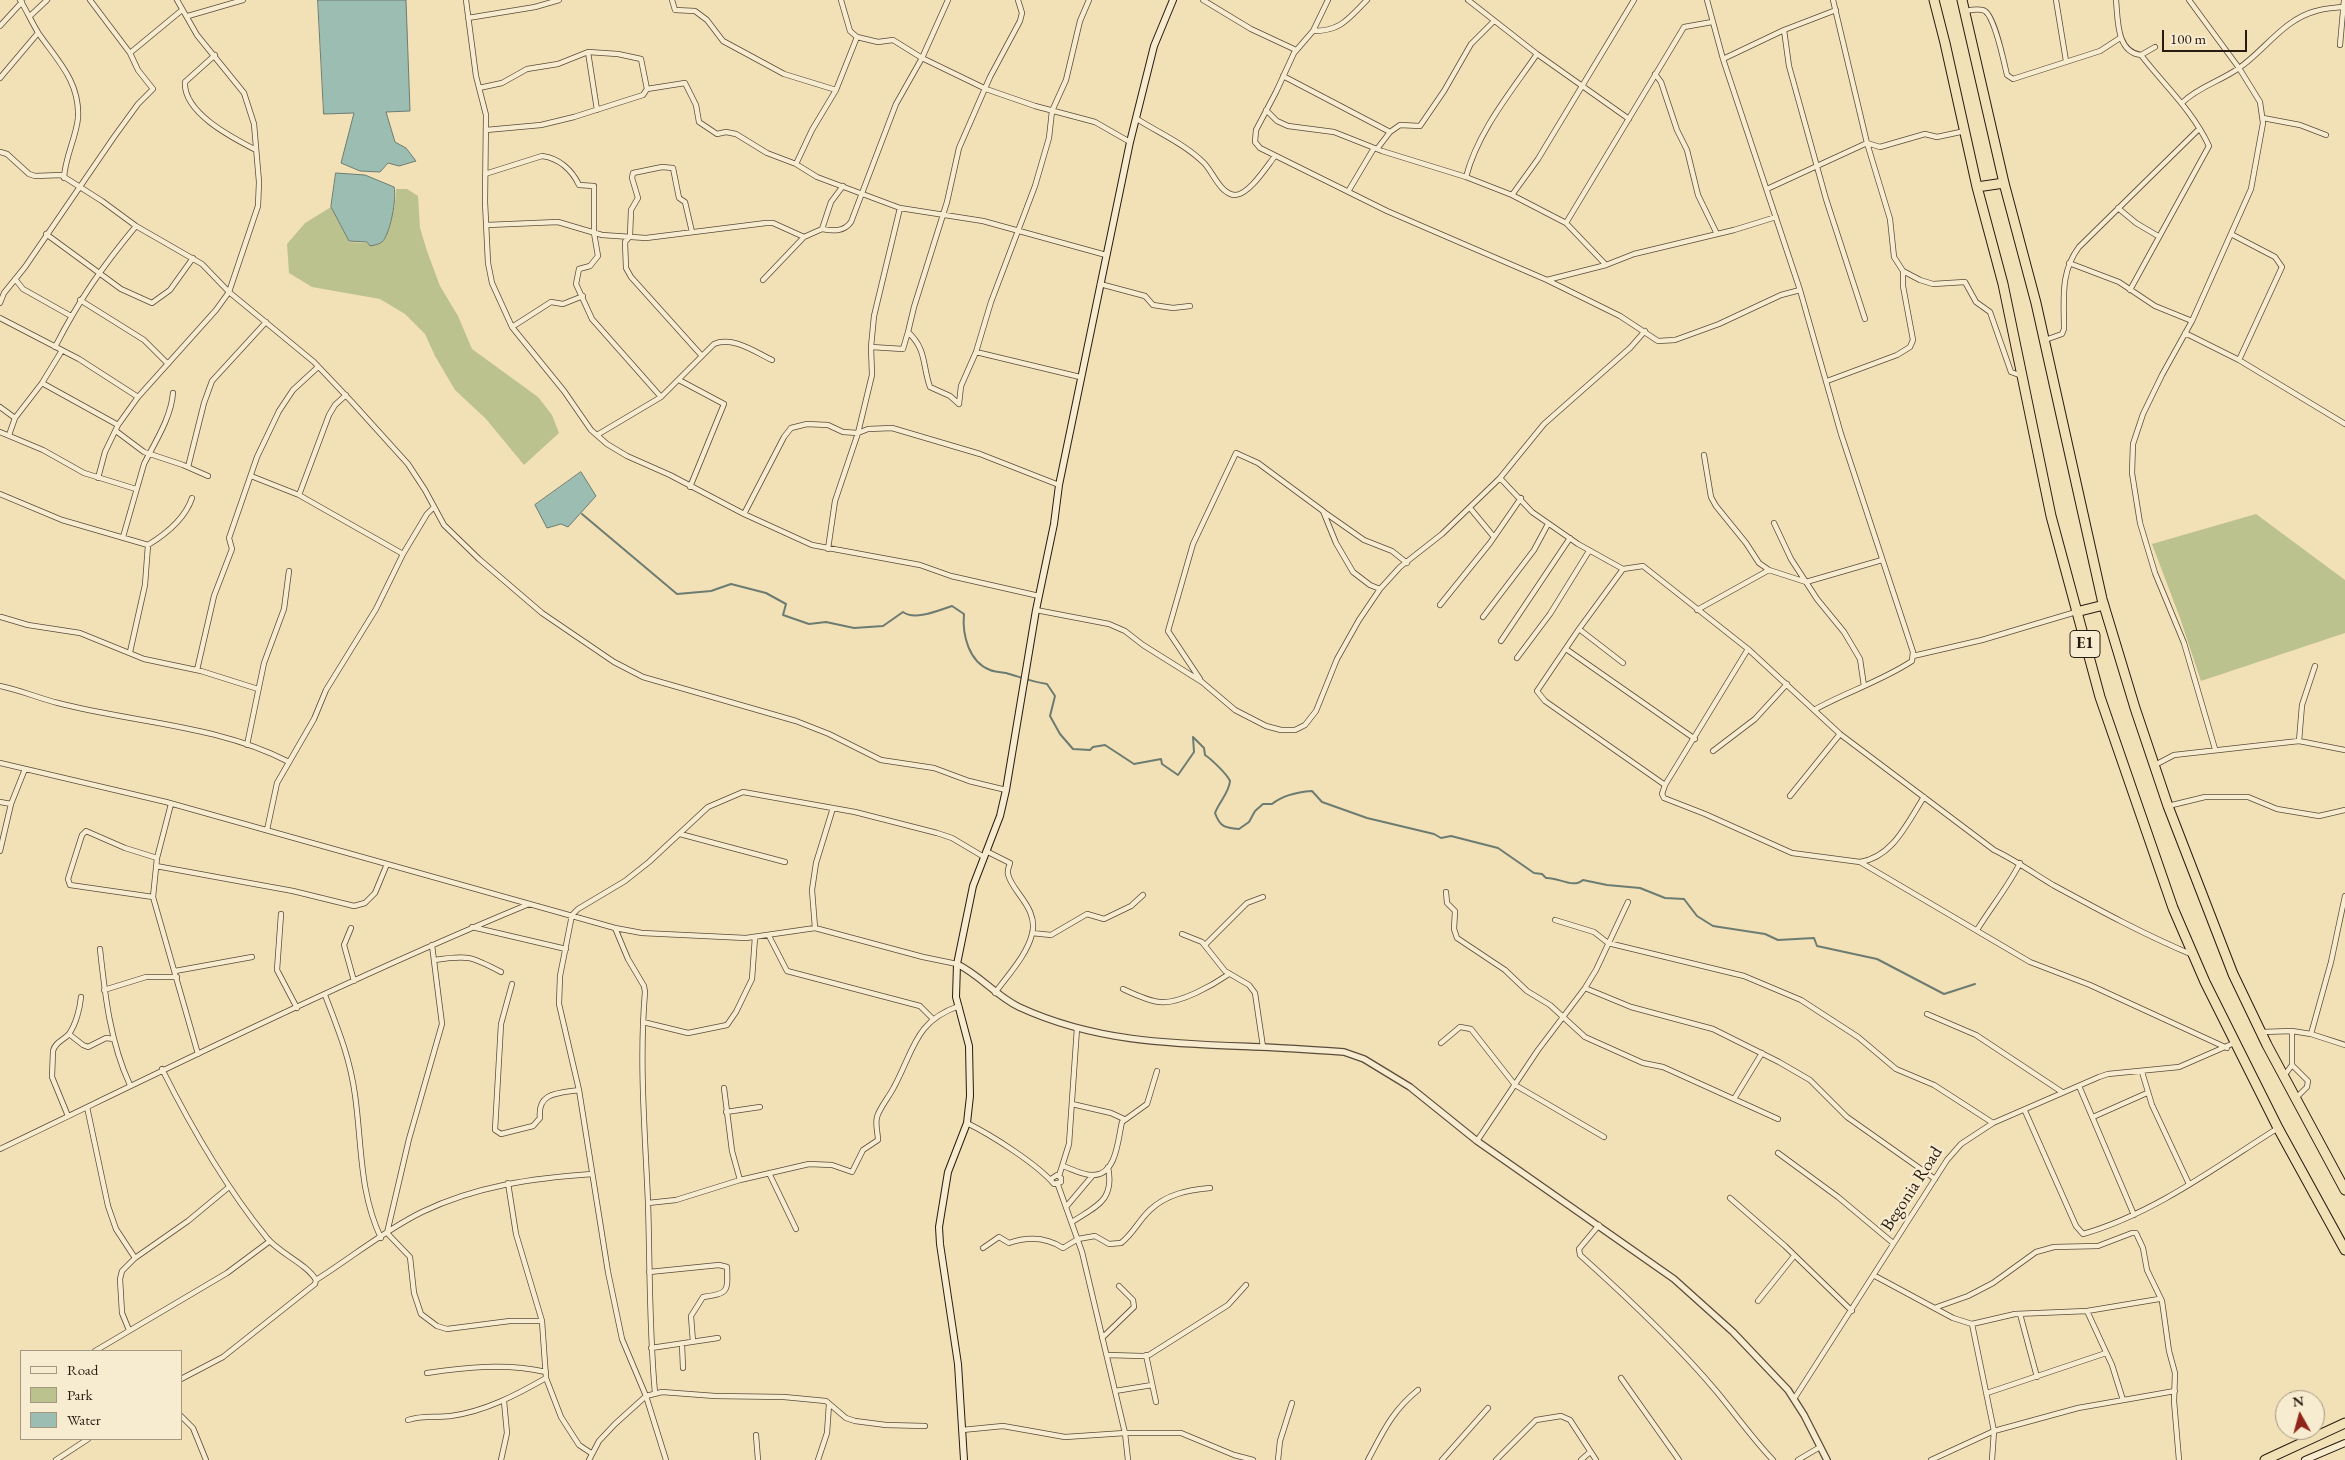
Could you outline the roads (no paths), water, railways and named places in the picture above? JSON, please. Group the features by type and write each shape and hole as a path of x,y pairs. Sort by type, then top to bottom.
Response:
{"highway":[{"name":"E1","path":"1934,0 1965,131 1976,187 2003,284 2052,516 2100,697 2144,825 2193,955 2230,1045 2345,1250"},
{"name":"E1","path":"1962,0 2004,183 2044,340 2104,605 2155,766 2168,806 2226,956 2260,1032 2345,1190"},
{"path":"1976,187 2004,183"},
{"path":"2076,612 2104,605"},
{"path":"2264,1460 2345,1423"}],"main road":[{"path":"964,1460 958,1364 940,1244 940,1228 948,1172 967,1124 971,1065 969,1046 955,986 957,964 973,886 1000,816 1006,790 1036,610 1054,524 1059,485 1130,142 1154,46 1173,0"},
{"path":"2305,1460 2345,1444"}],"street":[{"path":"30,16 47,0"},
{"path":"0,303 2,292 15,279 81,187 114,136 138,104 153,89 138,70 130,53 90,0"},
{"path":"98,478 105,452 118,425 138,397 216,310 229,292 258,206 259,182 254,124 244,93 197,35 188,16 182,10 177,0"},
{"path":"188,16 243,0"},
{"path":"466,0 479,88 486,115 485,174 488,263 492,283 512,327 564,391 591,430 628,456 670,475 690,487 791,537 828,549 920,565 951,576 1039,596"},
{"path":"468,18 536,7 559,0"},
{"path":"672,0 675,10 695,11 707,20 723,41 784,74 836,90"},
{"path":"841,0 850,31 857,37 878,42 894,40 922,58 986,89 1052,111 1095,122 1130,142"},
{"path":"764,280 804,237 822,229 832,231 848,226 896,104 922,58 948,0"},
{"path":"871,347 903,349 947,202 960,148 1020,20 1022,13 1018,0"},
{"path":"908,332 918,342 925,360 925,371 930,387 950,396 959,404 962,386 976,352 991,302 1046,149 1052,111 1066,80 1080,21 1089,0"},
{"path":"1203,0 1251,29 1296,50"},
{"path":"1328,0 1313,31 1296,50 1255,132 1256,142 1260,148 1349,190 1387,211 1547,280 1620,316 1658,341 1675,340 1719,324 1781,295 1800,290"},
{"path":"1313,31 1328,31 1342,24 1366,0"},
{"path":"1468,0 1537,54 1629,119"},
{"path":"1512,195 1538,159 1634,0"},
{"path":"1833,0 1867,143 1890,219 1894,257 1903,271 1920,280 1933,284 1965,282 1976,302 1990,312 2011,372 2023,376"},
{"path":"2056,0 2066,61"},
{"path":"2116,0 2120,38 2132,52 2141,55 2165,86 2183,102 2206,140 2208,149 2158,236 2130,290"},
{"path":"2189,0 2239,68 2260,102 2263,118 2251,189 2192,321 2143,414 2133,444 2132,473 2140,523 2155,574 2184,643 2215,749"},
{"path":"2340,45 2344,0"},
{"path":"0,26 21,1 38,33 50,46 75,86 78,98 77,126 67,157 64,178"},
{"path":"1709,1 1712,22 1723,59 1800,290 1913,656 1912,661 1897,671 1814,710"},
{"path":"2183,102 2190,95 2239,68 2275,36 2306,14 2316,10 2342,7"},
{"path":"130,53 182,10"},
{"path":"1723,59 1784,30 1836,10"},
{"path":"1965,11 1978,10 1987,14 2002,48 2007,75 2013,79 2100,51 2120,38"},
{"path":"1349,190 1375,148 1390,132 1400,125 1420,126 1423,123 1444,91 1470,44 1494,21"},
{"path":"1566,223 1684,27 1712,22"},
{"path":"1784,30 1789,66 1817,165 1865,319"},
{"path":"0,78 38,33"},
{"path":"796,164 812,130 836,90 857,37"},
{"path":"2141,55 2155,47"},
{"path":"479,88 502,83 527,69 558,64 595,51 641,59 647,89"},
{"path":"588,52 597,110"},
{"path":"1466,177 1472,154 1537,54"},
{"path":"215,56 185,82 185,91 194,104 223,132 256,150"},
{"path":"1655,74 1661,82 1677,130 1687,150 1698,195 1717,234"},
{"path":"1283,76 1390,132"},
{"path":"486,130 542,124 642,96 647,89 685,83 696,105 699,122 717,134 726,132 736,134 767,153 796,164 817,177 900,208 976,219 1106,255"},
{"path":"1266,110 1277,121 1288,126 1334,132 1375,148 1466,177 1512,195 1566,223 1606,265"},
{"path":"2263,118 2300,125 2326,135"},
{"path":"1137,119 1190,151 1211,171 1224,190 1232,194 1244,192 1257,180 1275,156"},
{"path":"2044,340 2062,334 2064,329 2064,278 2069,263 2079,248 2199,129"},
{"path":"1767,189 1867,143 1880,147 1925,134 1937,137 1965,131"},
{"path":"0,152 7,154 29,174 36,176 55,174 81,187 136,226 202,264 229,292 318,367 346,395 408,464 444,526 496,575 542,613 614,662 643,677 796,721 829,734 881,760 934,768 969,781 1006,790"},
{"path":"485,174 537,156 550,157 573,172 579,185 594,186 594,233 598,256 590,266 579,269 576,284 592,319 661,397"},
{"path":"692,232 685,202 679,198 673,168 668,166 633,173 632,178 638,198 631,210 630,236 625,242 626,268 631,277 702,356"},
{"path":"822,229 831,202 843,186"},
{"path":"828,549 835,500 858,433 873,369 871,347 878,298 886,272 900,208"},
{"path":"2118,208 2136,223 2158,236"},
{"path":"1547,280 1606,265 1634,254 1717,234 1776,217"},
{"path":"487,225 558,222 594,233 646,238 766,223 804,237"},
{"path":"55,348 80,300 98,273 136,226"},
{"path":"46,234 122,289 152,303 170,290 193,258"},
{"path":"2231,234 2275,257 2282,267 2239,360"},
{"path":"2069,263 2108,277 2155,306 2192,321"},
{"path":"1827,381 1897,354 1910,347 1913,340 1903,286 1903,271"},
{"path":"15,279 23,289 71,316"},
{"path":"1100,284 1145,296 1153,306 1173,308 1190,306"},
{"path":"512,327 551,302 563,304 583,296"},
{"path":"80,300 144,340 168,364"},
{"path":"0,318 61,352 79,359 138,397"},
{"path":"188,467 204,403 212,381 266,322"},
{"path":"1036,610 1109,624 1125,631 1202,682 1235,710 1266,726 1286,731 1300,729 1316,711 1337,659 1359,620 1380,589 1400,567 1470,508 1500,478 1544,424 1630,348 1645,331"},
{"path":"2185,333 2239,360 2345,424"},
{"path":"597,435 661,397 714,344 723,340 732,342 772,360"},
{"path":"9,435 16,418 42,383 61,352"},
{"path":"976,352 1080,377"},
{"path":"197,670 214,596 232,549 229,538 257,457 286,398 318,367"},
{"path":"679,380 724,404 690,487"},
{"path":"42,383 118,425"},
{"path":"124,537 144,464 151,454 171,408 173,393"},
{"path":"299,495 329,416 335,405 346,395"},
{"path":"0,407 16,418"},
{"path":"744,514 784,437 791,428 807,424 828,425 843,432 858,433 868,429 892,428 980,454 1059,485"},
{"path":"116,431 144,452 208,476"},
{"path":"0,432 43,450 79,471 136,490"},
{"path":"1202,682 1168,631 1193,544 1236,453 1258,463 1364,540 1392,551 1407,563"},
{"path":"1704,455 1711,497 1716,506 1746,543 1759,563 1769,570 1806,582 1882,560"},
{"path":"251,476 299,495 403,554"},
{"path":"1500,478 1521,498 1532,512 1589,551 1623,569 1643,566 1748,649 1840,734 1994,850 2020,863 2060,888 2167,944 2193,955"},
{"path":"0,494 62,520 124,537 148,546"},
{"path":"130,652 145,585 148,546 186,513 192,498"},
{"path":"1440,605 1494,537 1521,498"},
{"path":"267,830 274,793 314,718 326,690 376,609 403,554 434,507"},
{"path":"1470,508 1494,537"},
{"path":"1323,511 1336,543 1353,572 1370,585 1380,589"},
{"path":"1774,523 1791,559 1817,599 1844,632 1860,659 1864,686"},
{"path":"1483,617 1534,550 1548,524"},
{"path":"1501,642 1570,538"},
{"path":"1517,658 1550,614 1589,551"},
{"path":"1623,569 1579,629 1538,691 1539,695 1665,785"},
{"path":"1697,610 1769,570"},
{"path":"247,745 264,663 283,614 289,571"},
{"path":"1913,656 1982,640 2076,612"},
{"path":"2,617 28,625 80,633 144,658 197,670 258,689"},
{"path":"1579,629 1623,662"},
{"path":"1566,649 1695,739"},
{"path":"1748,649 1695,739 1665,785 1662,794 1664,798 1792,853 1860,862 1869,861 1886,852 1924,797"},
{"path":"2299,741 2302,706 2315,666"},
{"path":"1713,751 1755,719 1787,684"},
{"path":"0,686 24,691 58,703 158,721 247,745 289,762"},
{"path":"1790,796 1840,734"},
{"path":"2155,766 2174,755 2299,741 2345,750"},
{"path":"0,763 171,804 615,928 661,934 755,938 815,928 923,958 957,964 995,993 1018,1007 1091,1033 1144,1040 1354,1055 1410,1088 1477,1141 1674,1279 1733,1332 1788,1390 1826,1460"},
{"path":"0,851 11,804 25,769"},
{"path":"666,1460 646,1396 622,1339 608,1272 579,1090 559,1004 560,976 572,915 578,909 625,881 680,834 708,807 743,792 833,808 937,833 1010,863 1007,872 1031,915 1032,933 1017,964 995,993"},
{"path":"2168,806 2205,797 2248,797 2277,809 2319,816 2345,810"},
{"path":"0,802 11,804"},
{"path":"171,804 157,858 153,897 198,1054"},
{"path":"815,928 812,890 816,863 833,808"},
{"path":"153,897 70,885 68,879 82,835 86,831 125,848 157,858"},
{"path":"680,834 785,862"},
{"path":"1860,862 2030,962 2090,985 2230,1045"},
{"path":"1977,930 1993,903 2011,881 2020,863"},
{"path":"156,866 293,891 354,906 365,903 375,893 387,864"},
{"path":"1446,892 1447,903 1455,911 1454,929 1457,938 1505,970 1527,990 1563,1015 1585,1036 1643,1063 1663,1067 1778,1119"},
{"path":"1032,933 1051,935 1087,914 1104,920 1131,906 1143,895"},
{"path":"2311,1034 2331,962 2345,896"},
{"path":"1205,945 1247,903 1263,897"},
{"path":"1477,1141 1563,1015 1585,988 1628,902"},
{"path":"0,1149 162,1070 472,927 530,903"},
{"path":"281,914 277,970 297,1008"},
{"path":"1555,920 1594,932 1608,943 1744,976 1802,1000 1858,1037 1896,1069 1934,1085 1993,1123"},
{"path":"472,927 566,949"},
{"path":"351,928 344,945 354,982"},
{"path":"615,928 628,959 644,986 645,992 641,1060 648,1203 651,1348 655,1392"},
{"path":"1182,934 1195,938 1205,945 1229,974 1249,985 1254,993 1263,1047"},
{"path":"769,936 787,971 920,1006 925,1008 932,1018"},
{"path":"643,1022 688,1034 726,1025 736,1012 752,979 755,938"},
{"path":"387,1233 409,1139 442,1024 432,946"},
{"path":"100,949 104,990 114,1039 119,1061 130,1085"},
{"path":"434,960 467,956 475,958 501,972"},
{"path":"175,971 252,957"},
{"path":"1123,990 1157,1002 1170,1002 1189,996 1229,974"},
{"path":"104,990 146,977 177,978"},
{"path":"512,984 501,1024 495,1130 501,1134 533,1126 540,1118 539,1107 543,1099 579,1090"},
{"path":"1585,988 1631,1007 1712,1029 1762,1053 1810,1080 1847,1117 1935,1179"},
{"path":"325,995 347,1050 355,1095 367,1203 381,1238"},
{"path":"68,1116 52,1072 54,1047 69,1034 80,1009 81,996"},
{"path":"648,1203 676,1200 740,1180 808,1164 832,1164 849,1172 854,1170 863,1150 878,1140 877,1115 894,1087 918,1036 932,1018 959,1006"},
{"path":"1927,1014 1976,1035 2062,1092"},
{"path":"1441,1043 1460,1027 1471,1029 1515,1084 1604,1137"},
{"path":"1077,1028 1069,1144 1059,1176 1061,1182 1058,1185 1078,1239 1125,1433 1128,1460"},
{"path":"2260,1032 2292,1031 2311,1034 2345,1045"},
{"path":"2284,1076 2292,1065 2292,1031"},
{"path":"69,1034 82,1046 88,1047 106,1038 114,1039"},
{"name":"Begonia Road","path":"1794,1399 1875,1276 1893,1243 1953,1151 1993,1123 2025,1111 2062,1092 2108,1074 2179,1067 2230,1045"},
{"path":"1734,1099 1762,1053"},
{"path":"2292,1065 2308,1080 2308,1087 2295,1099"},
{"path":"162,1070 188,1122 229,1187 270,1241 316,1280"},
{"path":"1066,1207 1092,1176 1102,1173 1108,1167 1119,1143 1124,1119 1147,1104 1157,1071"},
{"path":"2142,1072 2147,1093 2188,1184"},
{"path":"2079,1086 2134,1214"},
{"path":"724,1088 732,1151 740,1180"},
{"path":"2093,1117 2147,1093"},
{"path":"1072,1104 1111,1113 1124,1119"},
{"path":"87,1106 108,1206 116,1229 134,1258"},
{"path":"726,1112 760,1107"},
{"path":"2025,1111 2078,1231 2083,1234 2103,1229 2134,1214 2188,1184 2278,1128"},
{"path":"967,1124 983,1131 1051,1179 1052,1183 1058,1185"},
{"path":"1778,1153 1838,1197 1893,1243"},
{"path":"1063,1166 1092,1176"},
{"path":"1072,1222 1104,1200 1108,1195 1110,1176 1108,1167"},
{"path":"769,1173 796,1229"},
{"path":"182,1378 223,1356 315,1284 316,1280 422,1212 465,1195 508,1183 592,1174"},
{"path":"1051,1179 1056,1175 1059,1176"},
{"path":"508,1183 516,1234 542,1321 546,1378 561,1417 579,1445 591,1452"},
{"path":"129,1330 122,1313 120,1279 122,1271 134,1258 175,1231 229,1187"},
{"path":"982,1248 999,1238 1009,1243 1027,1237 1049,1241 1063,1248 1078,1239 1095,1236 1109,1244 1121,1242 1150,1210 1178,1193 1210,1188"},
{"path":"1730,1198 1852,1310"},
{"path":"1599,1226 1579,1249 1580,1255 1627,1297 1677,1348 1717,1392 1773,1460"},
{"path":"387,1233 410,1257 414,1293 421,1314 437,1326 447,1329 510,1321 542,1321"},
{"path":"1937,1308 1968,1296 1993,1282 2036,1252 2054,1247 2098,1246 2132,1233 2139,1236 2147,1270 2159,1299 2162,1301 2169,1351 2175,1372 2179,1460"},
{"path":"97,1350 227,1272 270,1241"},
{"path":"1758,1301 1794,1256"},
{"path":"649,1272 719,1265 727,1267 727,1288 725,1291 722,1294 703,1297 692,1316 693,1342"},
{"path":"1875,1276 1953,1318 1972,1324 2020,1314 2087,1311 2159,1299"},
{"path":"1107,1355 1146,1355 1228,1305 1246,1285"},
{"path":"1102,1338 1134,1307 1133,1300 1119,1286"},
{"path":"2087,1311 2124,1400"},
{"path":"2020,1314 2037,1377"},
{"path":"1972,1324 1994,1431 1992,1460"},
{"path":"651,1348 718,1338"},
{"path":"682,1344 684,1368"},
{"path":"1987,1393 2106,1353"},
{"path":"1146,1355 1156,1402"},
{"path":"427,1373 477,1368 524,1368 546,1372"},
{"path":"408,1420 417,1417 450,1416 504,1401 546,1378"},
{"path":"1621,1378 1679,1460"},
{"path":"1115,1391 1152,1384"},
{"path":"1368,1460 1389,1420 1402,1403 1418,1390"},
{"path":"1931,1460 1994,1431 2078,1408 2175,1391"},
{"path":"589,1460 591,1452 615,1424 646,1396 655,1392 715,1396 784,1397 826,1402 846,1418 886,1425 925,1426"},
{"path":"500,1460 507,1433 504,1401"},
{"path":"1278,1460 1280,1441 1292,1403"},
{"path":"818,1460 827,1433 829,1404"},
{"path":"1442,1460 1488,1408"},
{"path":"1496,1460 1536,1420 1562,1416 1570,1420 1596,1460"},
{"path":"182,1417 193,1428 206,1460"},
{"path":"962,1430 1003,1426 1055,1437 1125,1433 1181,1433 1253,1460"},
{"path":"756,1435 758,1460"},
{"path":"59,1459 87,1440"},
{"path":"1798,1460 1820,1447"},
{"path":"1581,1460 1590,1452"}],"water":[{"path":"318,0 406,0 410,111 386,112 395,142 406,148 416,161 399,166 388,163 380,172 360,171 341,163 354,113 324,114"},
{"path":"336,173 365,175 394,187 395,199 392,216 388,232 381,243 370,246 367,242 349,241 331,207"},
{"path":"581,472 596,496 568,527 561,524 547,528 535,505"}],"waterway":[{"path":"582,514 677,594 711,591 731,584 766,593 786,604 783,615 809,624 826,622 854,628 883,626 903,612 920,615 952,606 964,614 964,630 968,647 977,661 983,666 992,671 1047,684 1055,696 1050,716 1060,734 1073,749 1090,750 1093,747 1105,745 1134,764 1161,759 1162,764 1178,775 1194,752 1193,737 1204,748 1205,755 1215,763 1230,781 1228,790 1215,813 1221,824 1227,827 1239,829 1249,822 1255,811 1263,804 1272,804 1290,795 1312,791 1322,802 1367,818 1434,834 1441,838 1451,836 1498,848 1534,873 1542,874 1546,878 1570,883 1583,880 1607,885 1640,888 1665,898 1684,899 1697,916 1713,926 1765,934 1778,940 1814,938 1817,946 1877,959 1944,994 1975,984"}]}
